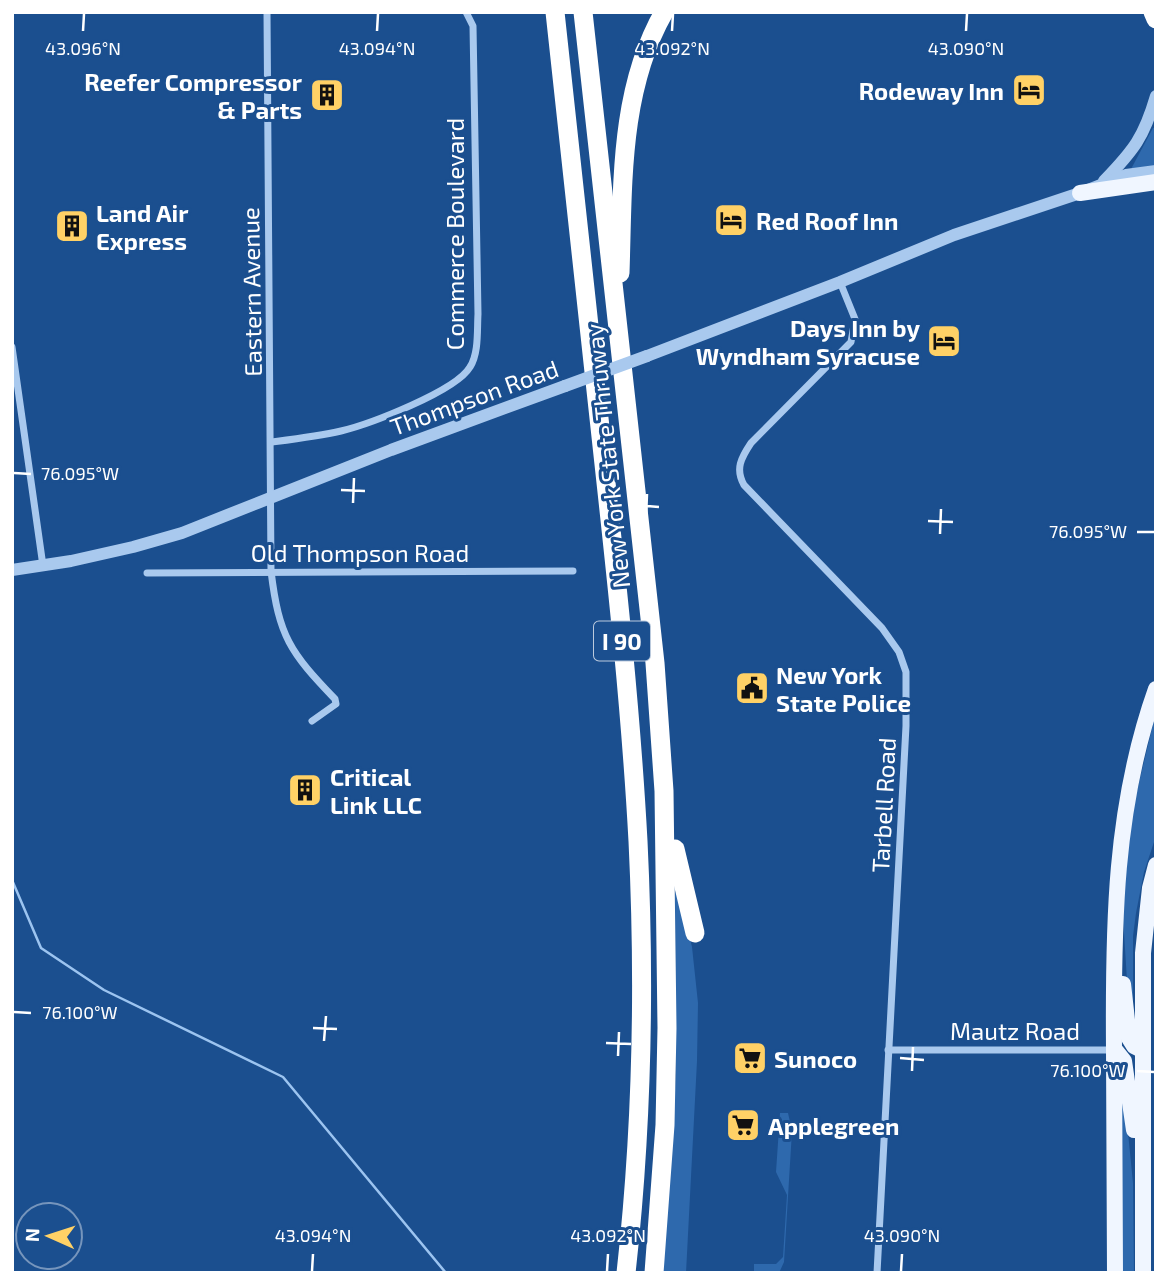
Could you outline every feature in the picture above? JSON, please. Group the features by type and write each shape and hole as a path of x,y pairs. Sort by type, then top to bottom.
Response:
{"highway":[{"name":"New York State Thruway","path":"555,12 613,550 631,734 638,842 641,1005 637,1129 626,1273"},
{"name":"New York State Thruway","path":"583,12 655,663 664,791 667,1028 664,1125 654,1273"},
{"path":"619,337 627,127 647,50 664,12"},
{"path":"1153,12 1156,19"},
{"path":"664,791 678,869 695,933"}],"main road":[{"path":"1080,193 1156,182"},
{"path":"1115,1273 1115,912 1118,866 1126,803 1138,749 1156,689"},
{"path":"1143,1273 1143,953 1148,897 1156,865"},
{"path":"1115,912 1129,1038 1134,1045 1142,1049"},
{"path":"1114,1049 1124,1061 1143,1187"}],"street":[{"name":"Eastern Avenue","path":"267,12 271,571 275,606 282,629 304,666 335,699 333,708 312,721"},
{"name":"Commerce Boulevard","path":"272,442 341,431 360,425 453,385 471,366 478,314 473,26 466,12"},
{"name":"Thompson Road","path":"1102,184 1143,135 1156,96"},
{"name":"Thompson Road","path":"12,570 43,566 157,540 647,356 954,235 1126,175 1156,172"},
{"name":"Tarbell Road","path":"840,282 855,319 851,342 751,443 739,463 739,472 744,485 882,628 899,652 906,672 906,726 877,1273"},
{"path":"12,347 43,566"},
{"name":"Old Thompson Road","path":"147,573 573,571"},
{"name":"Mautz Road","path":"888,1050 1142,1049"}],"shaded area":[{"path":"1156,127 1156,168 1131,169 1153,128"},
{"path":"1156,712 1156,836 1144,872 1136,913 1133,936 1133,1028 1130,1028 1122,901 1130,820"},
{"path":"675,892 683,908 692,947 698,1003 697,1061 686,1273 663,1273 676,1075"},
{"path":"1122,1072 1133,1183 1134,1273 1120,1273"},
{"path":"780,1113 788,1113 792,1131 784,1262 779,1273 754,1273 754,1264 776,1264 783,1257 787,1195 776,1172"}],"waterway":[{"path":"12,880 41,948 104,990 283,1077 446,1273"}],"place":[{"name":"Rodeway Inn","path":"1029,90"},
{"name":"Reefer Compressor & Parts","path":"327,95"},
{"name":"Red Roof Inn","path":"731,220"},
{"name":"Land Air Express","path":"72,226"},
{"name":"Days Inn by Wyndham Syracuse","path":"944,341"},
{"name":"New York State Police","path":"752,688"},
{"name":"Critical Link LLC","path":"305,790"},
{"name":"Sunoco","path":"750,1058"},
{"name":"Applegreen","path":"743,1125"}]}
